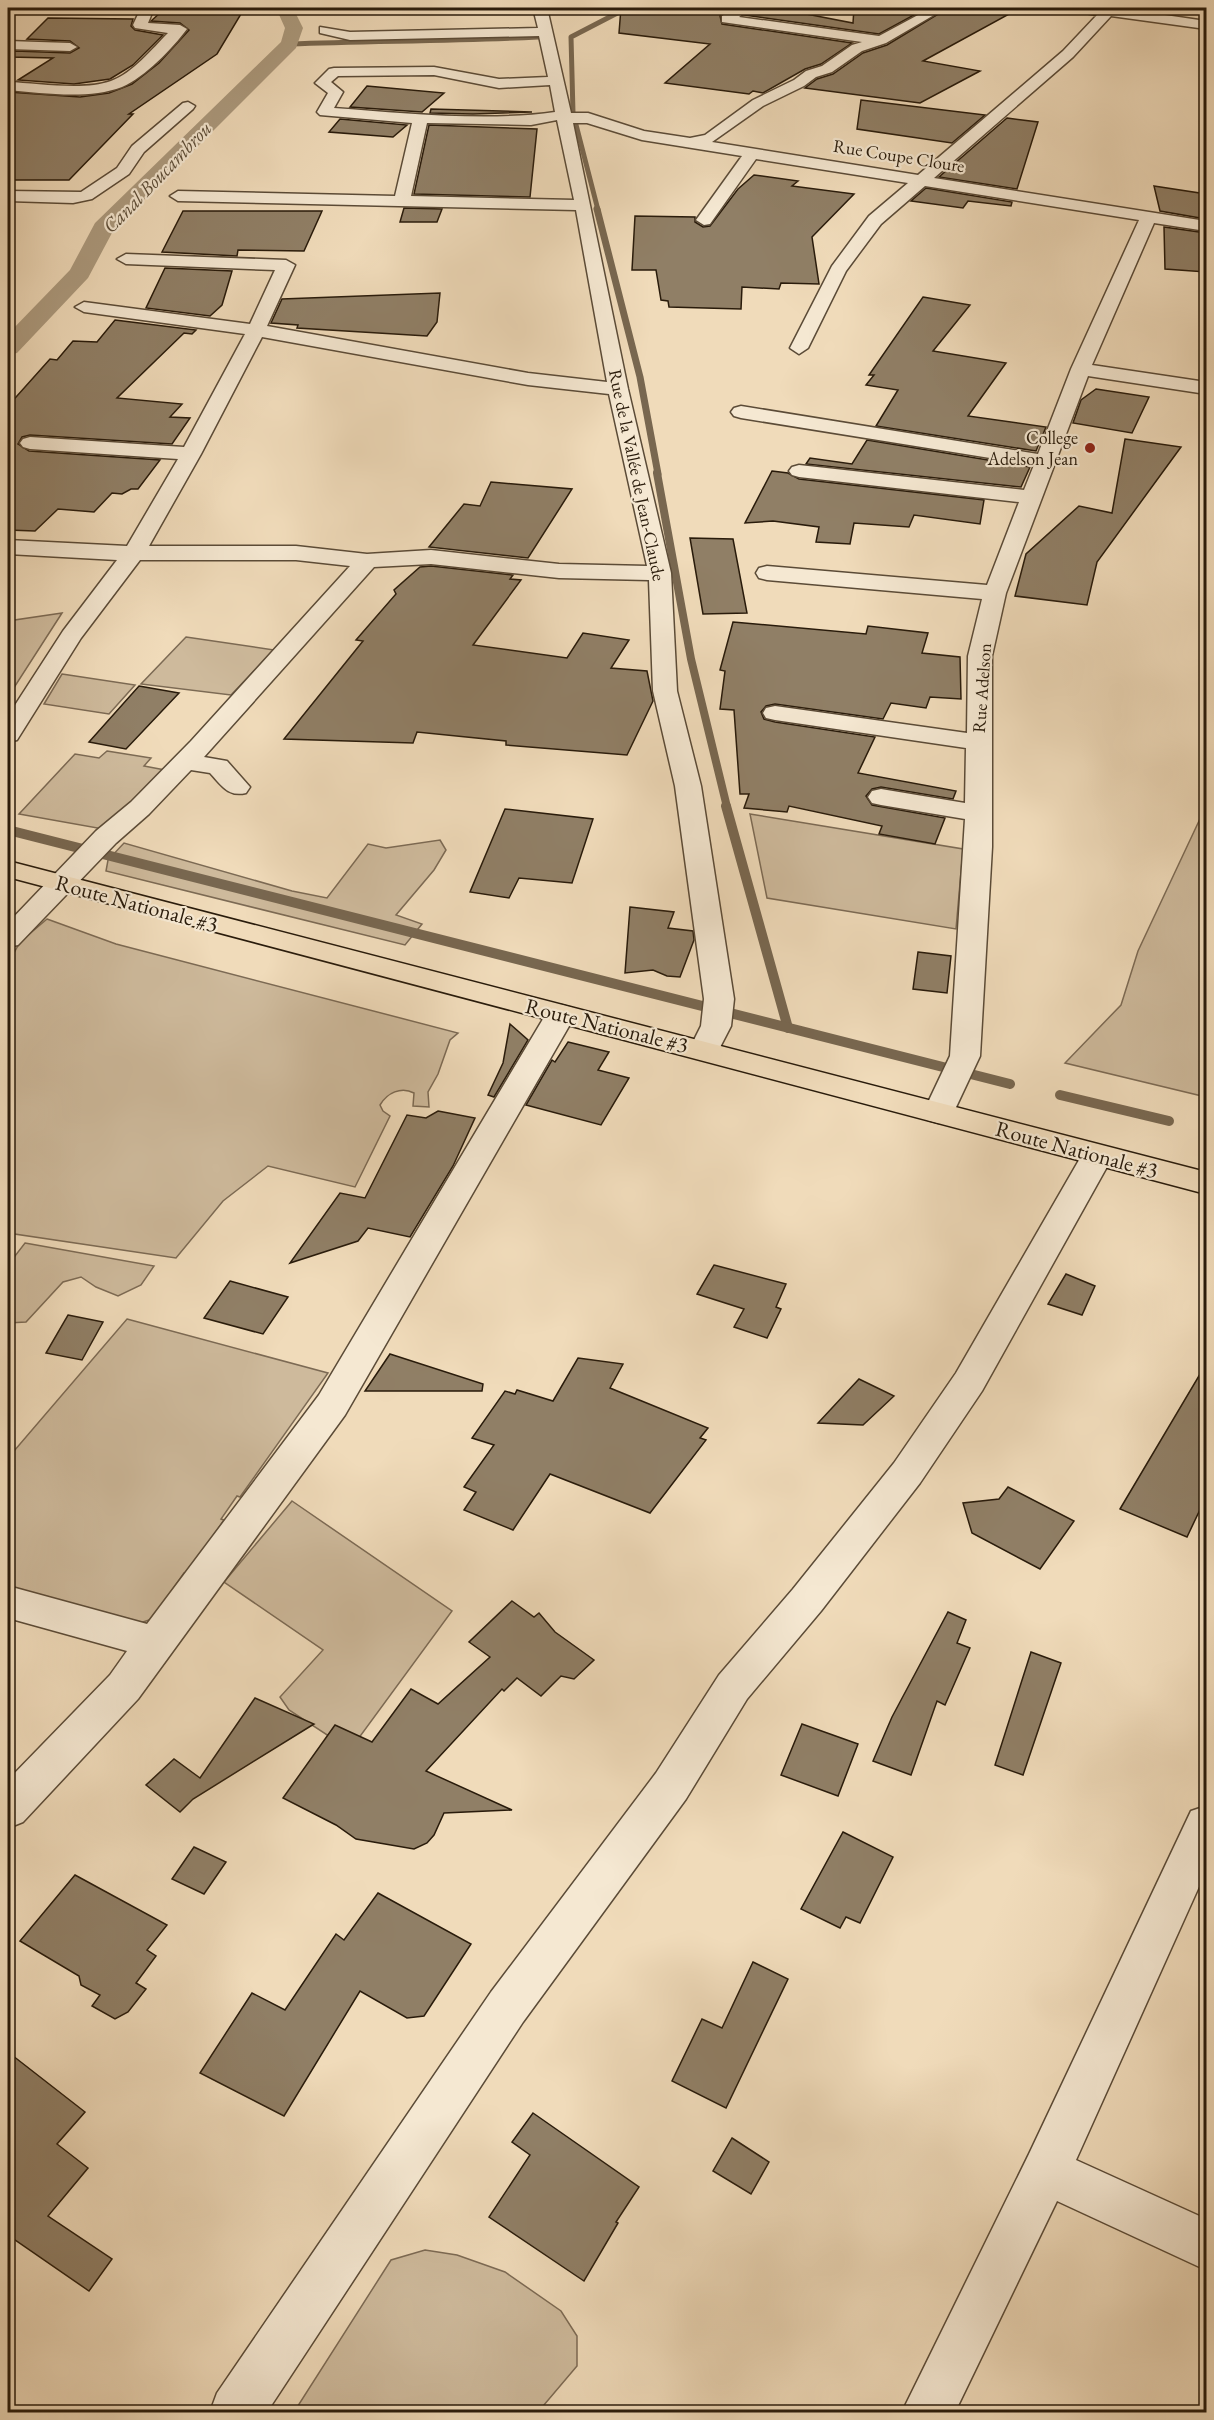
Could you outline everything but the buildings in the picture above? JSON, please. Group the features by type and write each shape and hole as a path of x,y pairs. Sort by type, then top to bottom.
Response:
{"main road":[{"name":"Route Nationale #3","path":"8,869 71,873 561,1014 713,1025 945,1100 1097,1155 1206,1183"}],"street":[{"path":"8,86 95,87 117,83 180,29 140,25 147,8"},
{"name":"Rue de la Vallée de Jean-Claude","path":"540,8 583,205 618,388 660,573 665,691 688,786 713,1025"},
{"path":"743,8 727,19 881,40"},
{"path":"690,143 710,138 758,103 799,83 811,74 827,69 857,48 881,40 940,8"},
{"path":"1077,8 1109,10 1206,25"},
{"path":"799,348 838,270 875,220 1068,54 1109,10"},
{"path":"325,30 350,36 546,32"},
{"path":"8,45 70,47"},
{"name":"Rue Coupe Cloure","path":"511,86 481,82 446,71 334,72 322,83 336,92 325,112 421,118 531,120 562,117 588,118 642,135 1206,226"},
{"path":"511,86 556,80"},
{"path":"511,86 532,101 562,117"},
{"path":"8,196 74,198 86,196 123,171 138,149 188,106"},
{"path":"402,201 421,118"},
{"path":"704,220 752,153"},
{"path":"178,196 583,205"},
{"name":"Rue Adelson","path":"945,1100 965,1056 978,813 980,656 995,593 1081,369 1149,216"},
{"path":"8,735 71,636 134,553 191,454 256,330 286,265 126,259"},
{"path":"84,307 256,330 528,379 618,388"},
{"path":"1081,369 1206,388"},
{"path":"741,412 1046,461"},
{"path":"30,443 191,454"},
{"path":"799,471 1032,497"},
{"path":"8,547 134,553 296,553 367,561 431,556 548,570 660,573"},
{"path":"8,939 106,837 140,808 184,762 367,561"},
{"path":"767,573 995,593"},
{"path":"775,713 979,742"},
{"path":"184,762 218,766 237,787"},
{"path":"881,796 978,813"},
{"path":"8,1809 124,1687 332,1405 561,1014"},
{"path":"236,2412 507,2007 671,1786 733,1687 807,1600 907,1473 969,1382 1097,1155"},
{"path":"8,1602 136,1636 156,1646"},
{"path":"928,2412 1203,1841"},
{"path":"1046,2170 1206,2245"}],"shaded area":[{"path":"62,613 8,697 8,621"},
{"path":"186,637 274,650 231,695 141,684"},
{"path":"62,674 135,685 109,714 44,704"},
{"path":"107,751 151,758 144,766 165,770 103,829 19,814 75,754 99,758"},
{"path":"1206,806 1206,1097 1065,1063 1121,1005 1138,951"},
{"path":"750,814 963,849 956,929 767,898"},
{"path":"440,840 446,850 434,870 396,915 422,924 405,945 106,871 108,860 124,843 292,891 327,898 368,844 386,848"},
{"path":"47,919 116,944 458,1033 450,1040 438,1074 428,1092 429,1107 413,1106 414,1093 404,1090 390,1094 380,1105 383,1111 390,1116 355,1187 268,1166 223,1201 176,1258 8,1233 8,964 20,942"},
{"path":"25,1243 154,1266 141,1285 118,1296 96,1287 81,1277 63,1282 26,1322 8,1323 8,1265"},
{"path":"127,1319 328,1373 240,1497 237,1496 221,1519 224,1520 188,1572 184,1573 152,1619 140,1623 8,1587 8,1458"},
{"path":"292,1501 452,1611 350,1750 289,1710 280,1697 323,1650 224,1582"},
{"path":"425,2250 457,2255 505,2272 561,2311 577,2336 577,2366 538,2412 294,2412 391,2260"}],"waterway":[{"name":"Canal Boucambrou","path":"8,348 80,273 103,228 290,44 294,28 284,8"},
{"path":"598,210 573,113 571,37 627,8"},
{"path":"290,44 538,37"},
{"path":"597,209 640,377 658,474"},
{"path":"657,473 691,659 727,807"},
{"path":"726,806 788,1028"},
{"path":"8,830 788,1028"},
{"path":"788,1028 1010,1084"},
{"path":"1060,1095 1169,1121"}],"place":[{"name":"College Adelson Jean","path":"1090,448"}]}
